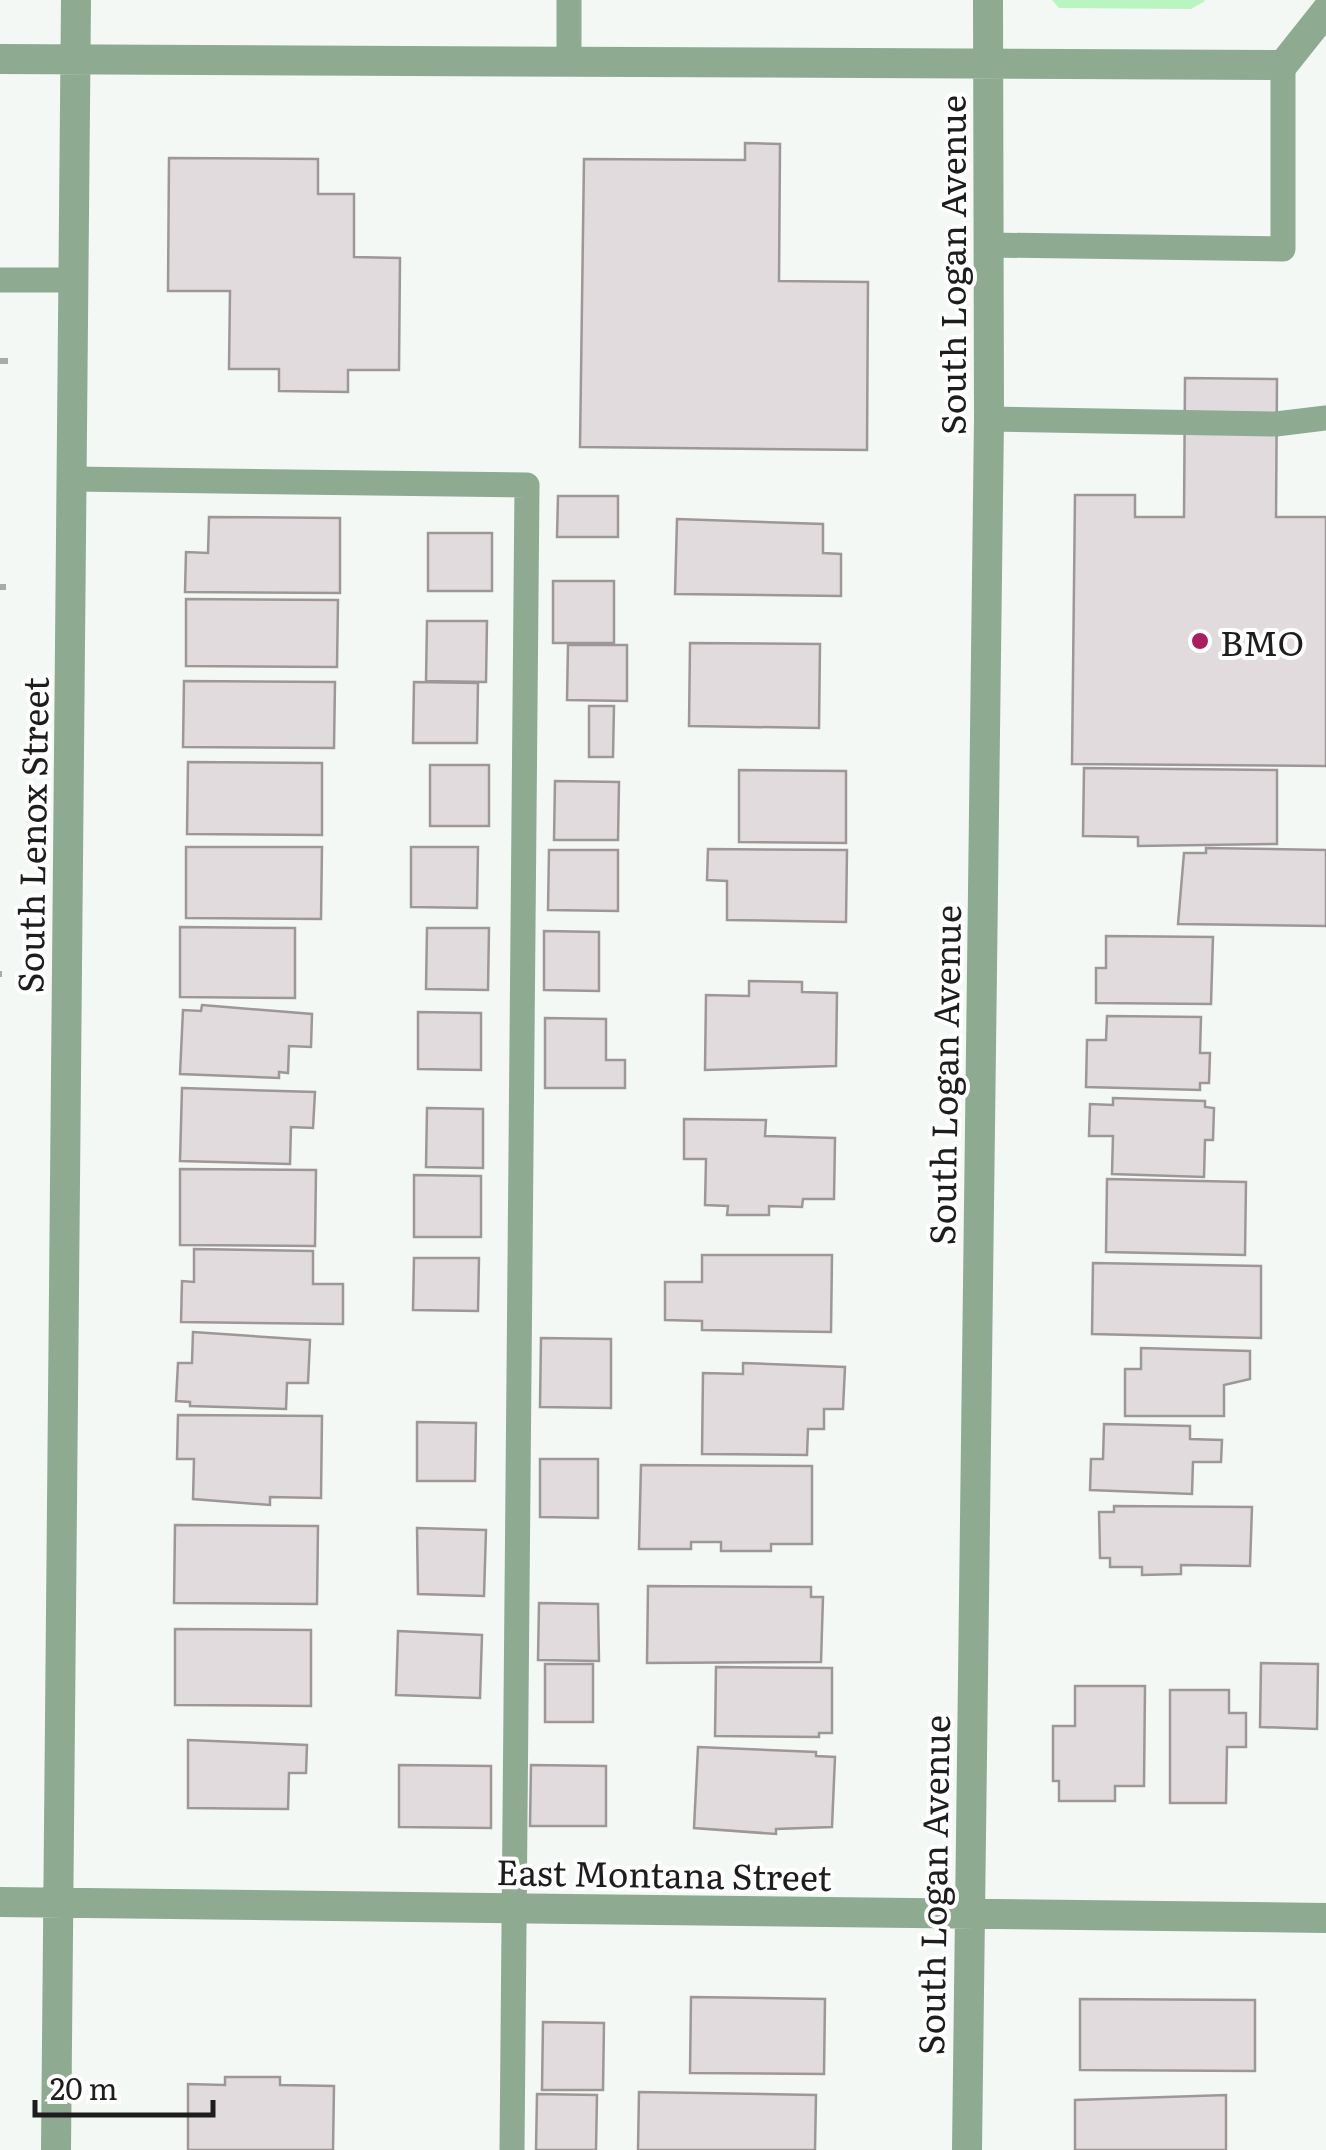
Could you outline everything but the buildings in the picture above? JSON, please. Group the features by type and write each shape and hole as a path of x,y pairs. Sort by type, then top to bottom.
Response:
{"street":[{"name":"South Lenox Street","path":"56,2150 76,0"},
{"name":"South Logan Avenue","path":"967,2150 989,419 988,0"},
{"path":"0,59 1283,65 1326,11"},
{"name":"East Montana Street","path":"0,1902 1326,1918"}],"lane":[{"path":"569,0 569,62"},
{"path":"989,246 1283,249 1283,65"},
{"path":"0,280 74,280"},
{"path":"989,419 1276,424 1326,418"},
{"path":"72,479 527,485 512,2150"}],"green space":[{"path":"1052,0 1205,1 1191,9 1059,8"}],"place":[{"name":"BMO","path":"1200,641"}]}
